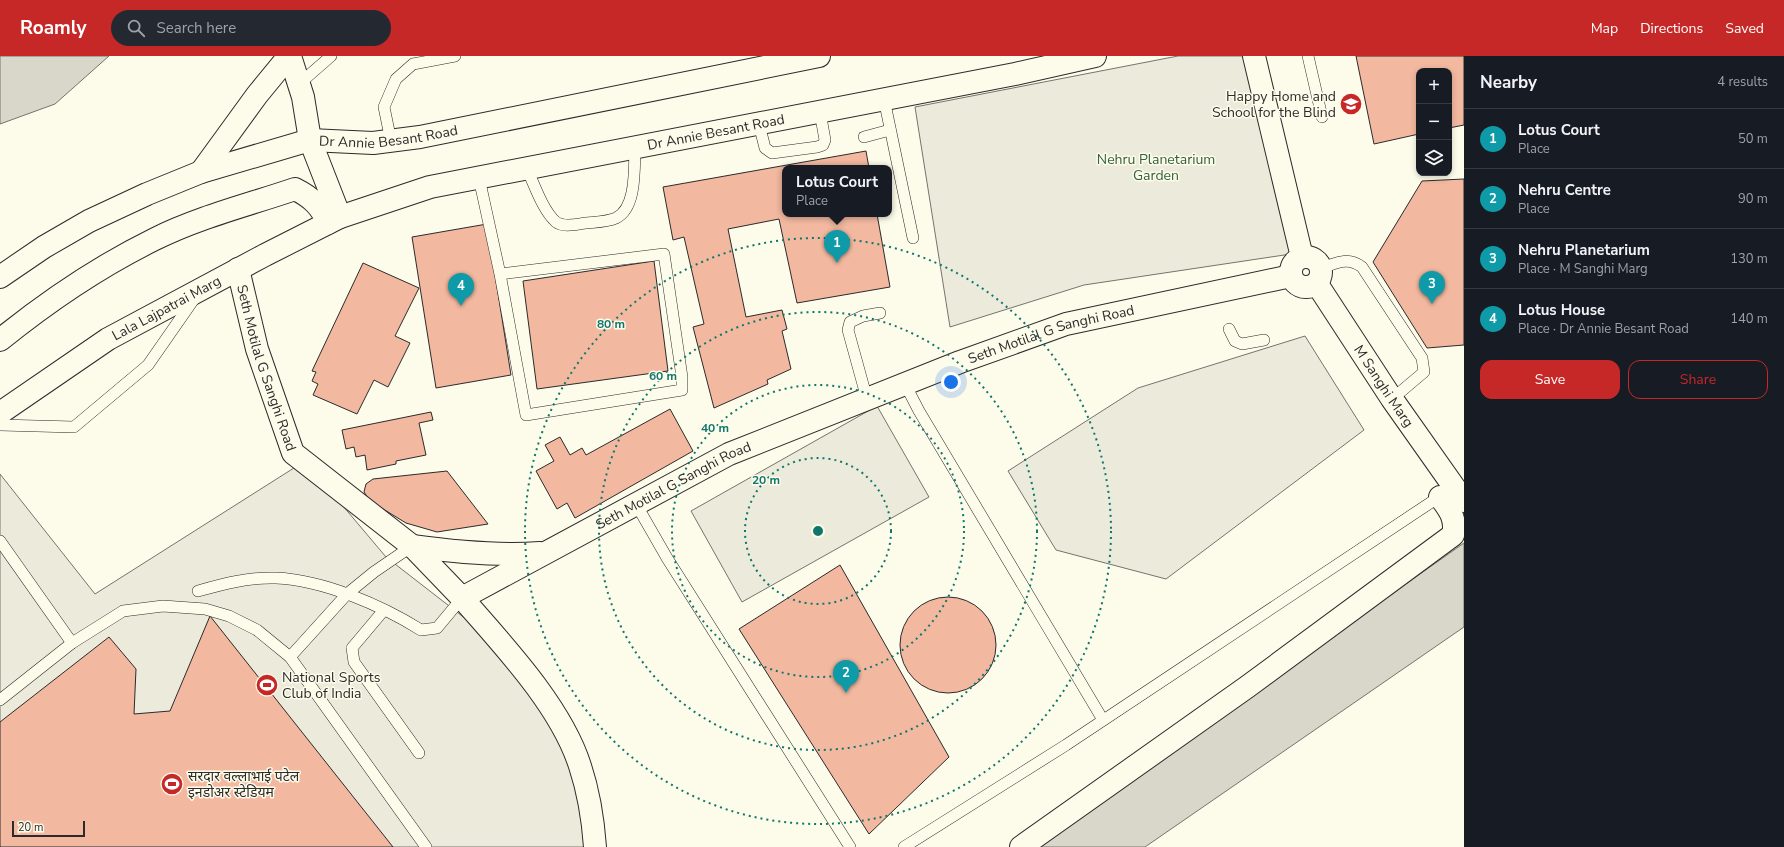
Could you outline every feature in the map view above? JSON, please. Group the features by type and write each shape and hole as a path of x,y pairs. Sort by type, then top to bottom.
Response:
{"main road":[{"path":"289,56 303,97 310,140 334,220"},
{"path":"201,172 257,95 289,56"},
{"name":"Dr Annie Besant Road","path":"310,140 373,143 420,137 819,56"},
{"name":"Dr Annie Besant Road","path":"334,220 430,187 1015,74 1095,56"},
{"path":"1254,56 1302,257"},
{"path":"0,277 89,221 147,194 201,172 310,140"},
{"path":"0,340 28,318 97,271 155,239 205,219 295,189 307,195 334,220"},
{"name":"Lala Lajpatrai Marg","path":"0,413 108,339 238,269 334,220"},
{"path":"1302,257 1309,257 1317,261 1319,276 1309,288 1301,287 1295,283 1291,276 1291,268 1295,261 1302,257"},
{"name":"Seth Motilal G Sanghi Road","path":"238,269 257,350 293,453 412,546 462,598 729,454 960,362 1066,324 1291,276"},
{"name":"M Sanghi Marg","path":"1021,847 1247,687 1453,535 1455,527 1453,515 1453,495 1392,399 1319,276"},
{"path":"412,546 460,552 516,554 546,552"},
{"path":"462,598 526,672 565,732 580,765 592,810 595,847"}],"lane":[{"path":"299,84 331,56"},
{"path":"391,140 384,107 396,79 416,60 455,56"},
{"path":"1308,56 1322,117"},
{"path":"884,99 913,238"},
{"path":"759,124 765,148 772,153 817,148 823,145 825,140 820,112"},
{"path":"864,137 890,130"},
{"path":"527,169 545,207 557,222 562,225 569,225 606,221 621,215 630,202 635,148"},
{"path":"479,178 500,274 526,415 682,390 682,377 664,254 500,274"},
{"path":"1319,276 1349,260 1356,262 1362,267 1422,358 1424,372 1392,399"},
{"path":"0,425 74,426 148,365 200,290"},
{"path":"867,399 848,330 850,322 863,316 880,313"},
{"path":"1229,329 1235,341 1242,344 1264,340"},
{"path":"906,384 919,411 949,463 1103,720"},
{"path":"904,847 1453,495"},
{"path":"636,504 667,558 850,847"},
{"path":"0,541 72,643"},
{"path":"290,657 347,594 374,572 412,546"},
{"path":"198,591 237,580 276,578 317,584 347,594 398,616 421,630 437,628 462,598"},
{"path":"0,700 72,643 123,611 163,606 205,609 229,616 257,630 290,657 426,847"},
{"path":"384,610 352,648 354,662 419,753"}],"green space":[{"name":"Nehru Planetarium Garden","path":"1178,56 1246,56 1291,254 1084,285 950,327 915,107"},
{"path":"1305,336 1364,430 1166,579 1056,550 1008,471 1138,388"},
{"path":"877,406 929,497 742,602 691,511"},
{"name":"National Sports Club of India","path":"305,461 386,557 502,647 566,723 587,847 0,847 0,474 95,594"}],"shaded area":[{"path":"0,56 109,56 55,104 0,124"},
{"path":"1464,543 1464,627 1145,847 1032,847"}],"building":[{"path":"1356,56 1464,56 1464,125 1452,127 1452,68 1416,68 1416,135 1374,144"},
{"path":"866,151 868,165 787,165"},
{"path":"782,166 782,217 878,217 890,287 797,303 779,219 728,229 746,317 782,310 787,329 782,331 791,369 767,380 768,384 714,408 693,327 704,324 684,237 673,240 663,187"},
{"path":"1464,179 1464,345 1427,348 1373,262 1422,181"},
{"path":"487,224 511,375 436,388 412,237"},
{"path":"654,261 668,371 537,389 523,281"},
{"path":"363,263 419,288 395,336 410,343 388,387 374,380 357,414 313,395 318,384 312,381 316,372 312,371"},
{"path":"670,409 693,451 575,518 567,503 557,509 536,471 554,461 545,445 560,437 570,455 582,448 586,455"},
{"path":"431,412 433,420 419,423 426,455 396,461 396,464 367,470 365,455 356,457 354,447 346,449 342,430"},
{"path":"447,471 488,524 437,532 406,523 370,501 364,492 366,484 373,479"},
{"path":"840,565 949,757 869,834 739,629"},
{"path":"948,597 966,601 982,611 992,627 996,645 992,663 982,679 966,689 948,693 930,689 914,679 904,663 900,645 904,627 914,611 930,601"},
{"name":"सरदार वल्लाभाई पटेल इनडोअर स्टेडियम","path":"210,616 393,847 0,847 0,722 109,637 136,669 134,714 170,711"}],"place":[{"name":"Happy Home and School for the Blind","path":"1351,104"},
{"name":"Lotus Court","path":"837,263"},
{"name":"Nehru Planetarium","path":"1432,304"},
{"name":"Lotus House","path":"461,306"},
{"name":"National Sports Club of India","path":"267,685"},
{"name":"Nehru Centre","path":"846,693"},
{"name":"सरदार वल्लाभाई पटेल इनडोअर स्टेडियम","path":"172,784"}]}
